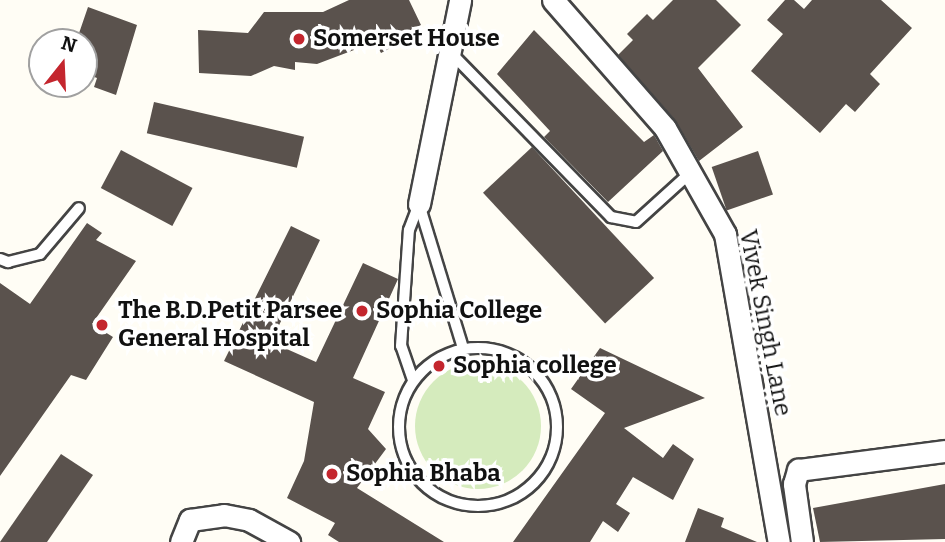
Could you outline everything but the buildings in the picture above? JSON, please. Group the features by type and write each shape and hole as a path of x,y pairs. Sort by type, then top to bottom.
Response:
{"street":[{"path":"419,204 452,54 460,0"},
{"name":"Vivek Singh Lane","path":"553,0 665,128 725,234 779,542"},
{"path":"802,542 794,484 798,470 945,451"},
{"path":"181,542 190,520 224,515 249,520 289,542"}],"lane":[{"path":"452,54 611,217 636,222 690,173"},
{"path":"419,204 463,348"},
{"path":"413,380 401,346 409,230 419,204"},
{"path":"0,259 8,262 40,254 79,208"},
{"path":"463,348 510,353 532,367 548,388 557,413 558,439 549,464 533,485 511,500 485,506 459,504 435,494 415,476 398,433 399,414 413,380 440,356 463,348"}],"green space":[{"path":"478,363 502,368 523,381 536,402 541,426 536,450 523,471 502,484 478,489 454,484 433,471 420,450 415,426 420,402 433,381 454,368"}],"place":[{"name":"Somerset House","path":"299,39"},
{"name":"Sophia College","path":"362,311"},
{"name":"The B.D.Petit Parsee General Hospital","path":"102,325"},
{"name":"Sophia college","path":"439,366"},
{"name":"Sophia Bhaba","path":"332,474"}]}
